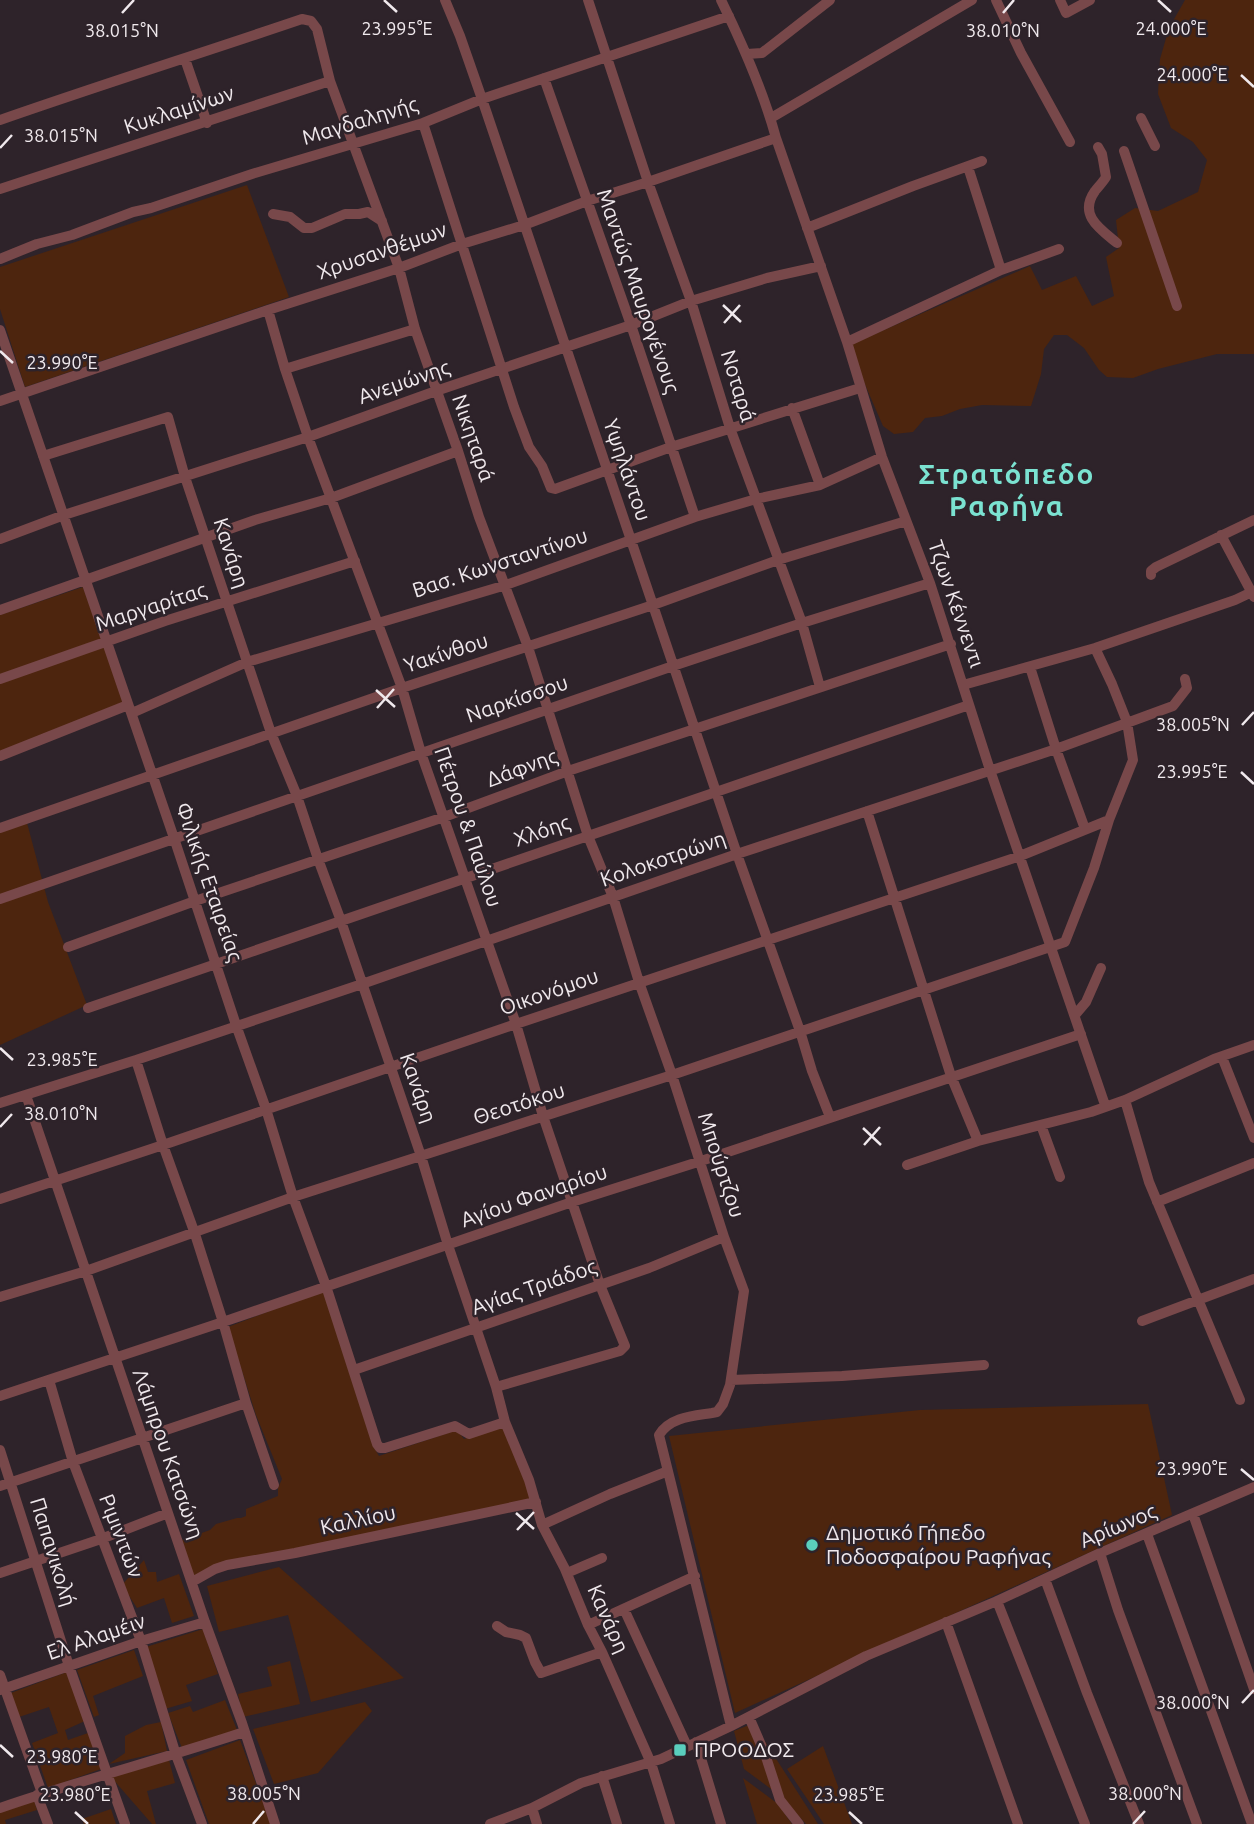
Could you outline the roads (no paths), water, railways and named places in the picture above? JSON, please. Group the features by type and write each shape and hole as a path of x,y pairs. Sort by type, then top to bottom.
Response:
{"street":[{"name":"Υψηλάντου","path":"445,0 482,99 766,940 830,1118"},
{"name":"Νοταρά","path":"588,0 648,182 691,301 730,428 802,623 820,687"},
{"name":"Τζων Κέννεντι","path":"721,0 747,54 771,118 847,342 882,457 951,644 990,770 1105,1105"},
{"path":"747,54 762,53 830,0"},
{"path":"771,118 972,0"},
{"path":"996,0 1021,53 1070,142"},
{"path":"1060,0 1066,13 1090,0"},
{"name":"Μαγδαληνής","path":"0,259 133,212 424,123 482,99 729,16"},
{"name":"Νικηταρά","path":"185,59 302,19 311,21 317,29 330,81 382,221 415,329 479,517 506,585"},
{"path":"0,120 122,77 185,59 207,123"},
{"name":"Μαντώς Μαυρογένους","path":"544,78 695,517"},
{"name":"Κυκλαμίνων","path":"0,188 330,81"},
{"path":"1141,118 1156,146"},
{"path":"424,123 514,407 529,447 542,466 551,488 555,489 671,447 860,388"},
{"name":"Χρυσανθέμων","path":"0,401 776,138"},
{"path":"1098,147 1106,177 1095,191 1088,208 1097,226 1117,243"},
{"path":"1124,151 1177,306"},
{"path":"807,228 982,161"},
{"path":"968,167 1001,270"},
{"path":"273,214 290,217 304,228 312,228 345,214 368,212 382,221"},
{"path":"847,342 1001,270 1059,249"},
{"name":"Ανεμώνης","path":"0,539 64,515 308,437 631,325 691,301 767,278 821,266"},
{"name":"Πέτρου & Παύλου","path":"268,310 308,437 402,688 464,878 516,1024 543,1116 600,1285 625,1346 616,1352 496,1387"},
{"path":"285,369 415,329"},
{"name":"Φιλικής Εταιρείας","path":"0,330 108,641 377,1444 384,1448 455,1426 470,1434 505,1422"},
{"path":"792,408 820,485"},
{"name":"Κανάρη","path":"43,456 168,416 271,733 297,796 421,1156 505,1422 529,1480 542,1525 651,1763 670,1824"},
{"path":"0,610 255,520 331,498 458,451"},
{"name":"Βασ. Κωνσταντίνου","path":"0,756 130,709 247,662 506,585 695,517 756,499 820,485 882,457"},
{"path":"1151,575 1156,566 1254,520"},
{"name":"Υακίνθου","path":"0,828 778,560 906,521"},
{"path":"963,685 1095,648 1253,594 1221,535"},
{"name":"Μαργαρίτας","path":"0,679 355,561"},
{"name":"Ναρκίσσου","path":"0,899 673,666 930,583"},
{"name":"Μπούρτζου","path":"506,585 549,709 588,836 613,897 744,1294 726,1398 717,1412 669,1423 659,1435 731,1727"},
{"name":"Δάφνης","path":"68,947 444,817 568,771 951,644"},
{"path":"1051,947 1063,943 1066,939 1133,760 1127,722 1095,648"},
{"path":"1030,667 1085,829"},
{"name":"Κολοκοτρώνη","path":"0,1103 136,1060 737,854 1056,749 1174,706 1187,688 1185,679"},
{"name":"Χλόης","path":"88,1008 969,705"},
{"path":"867,811 951,1076 978,1142"},
{"name":"Οικονόμου","path":"0,1199 1020,856 1109,820"},
{"name":"Θεοτόκου","path":"0,1297 86,1271 293,1198 672,1075 1051,947"},
{"path":"1075,1015 1087,1002 1101,968"},
{"name":"Αγίου Φαναρίου","path":"0,1396 572,1202 1081,1034"},
{"path":"907,1165 978,1142 1091,1112 1254,1045"},
{"path":"1222,1056 1254,1138"},
{"path":"136,1060 195,1234 274,1485"},
{"name":"Λάμπρου Κατσώνη","path":"26,1095 275,1824"},
{"path":"1125,1100 1149,1182 1240,1400"},
{"path":"1041,1125 1060,1177"},
{"path":"1157,1202 1254,1163"},
{"name":"Αγίας Τριάδος","path":"354,1370 649,1268 724,1237"},
{"path":"1142,1321 1254,1279"},
{"path":"731,1380 842,1376 984,1365"},
{"name":"Ριμινιτών","path":"49,1380 73,1462 141,1641 176,1755 202,1824"},
{"path":"5,1484 246,1403"},
{"name":"Παπανικολή","path":"0,1450 5,1484 36,1561 69,1666 125,1824"},
{"path":"542,1525 668,1471"},
{"name":"Αρίωνος","path":"490,1824 532,1808 576,1785 651,1763 731,1727 854,1661 1254,1487"},
{"name":"Καλλίου","path":"192,1582 227,1565 536,1502"},
{"path":"0,1573 168,1513"},
{"path":"1193,1514 1254,1689"},
{"path":"1147,1534 1252,1824"},
{"path":"1100,1553 1122,1621 1197,1824"},
{"path":"566,1573 602,1558"},
{"path":"588,1625 695,1576"},
{"path":"1045,1579 1139,1824"},
{"path":"997,1601 1085,1824"},
{"path":"624,1609 692,1744 721,1824"},
{"name":"Ελ Αλαμέιν","path":"2,1689 205,1622"},
{"path":"946,1622 1018,1824"},
{"path":"498,1626 506,1632 520,1634 526,1638 541,1673 602,1652"},
{"path":"0,1675 2,1689 40,1794 48,1824"},
{"path":"749,1717 780,1800 799,1824"},
{"path":"0,1808 244,1732"},
{"path":"602,1776 617,1824"},
{"path":"532,1808 537,1824"}],"place":[{"name":"Δημοτικό Γήπεδο Ποδοσφαίρου Ραφήνας","path":"812,1545"},
{"name":"ΠΡΟΟΔΟΣ","path":"680,1750"}],"district":[{"name":"Στρατόπεδο Ραφήνα","path":"1007,490"}]}
